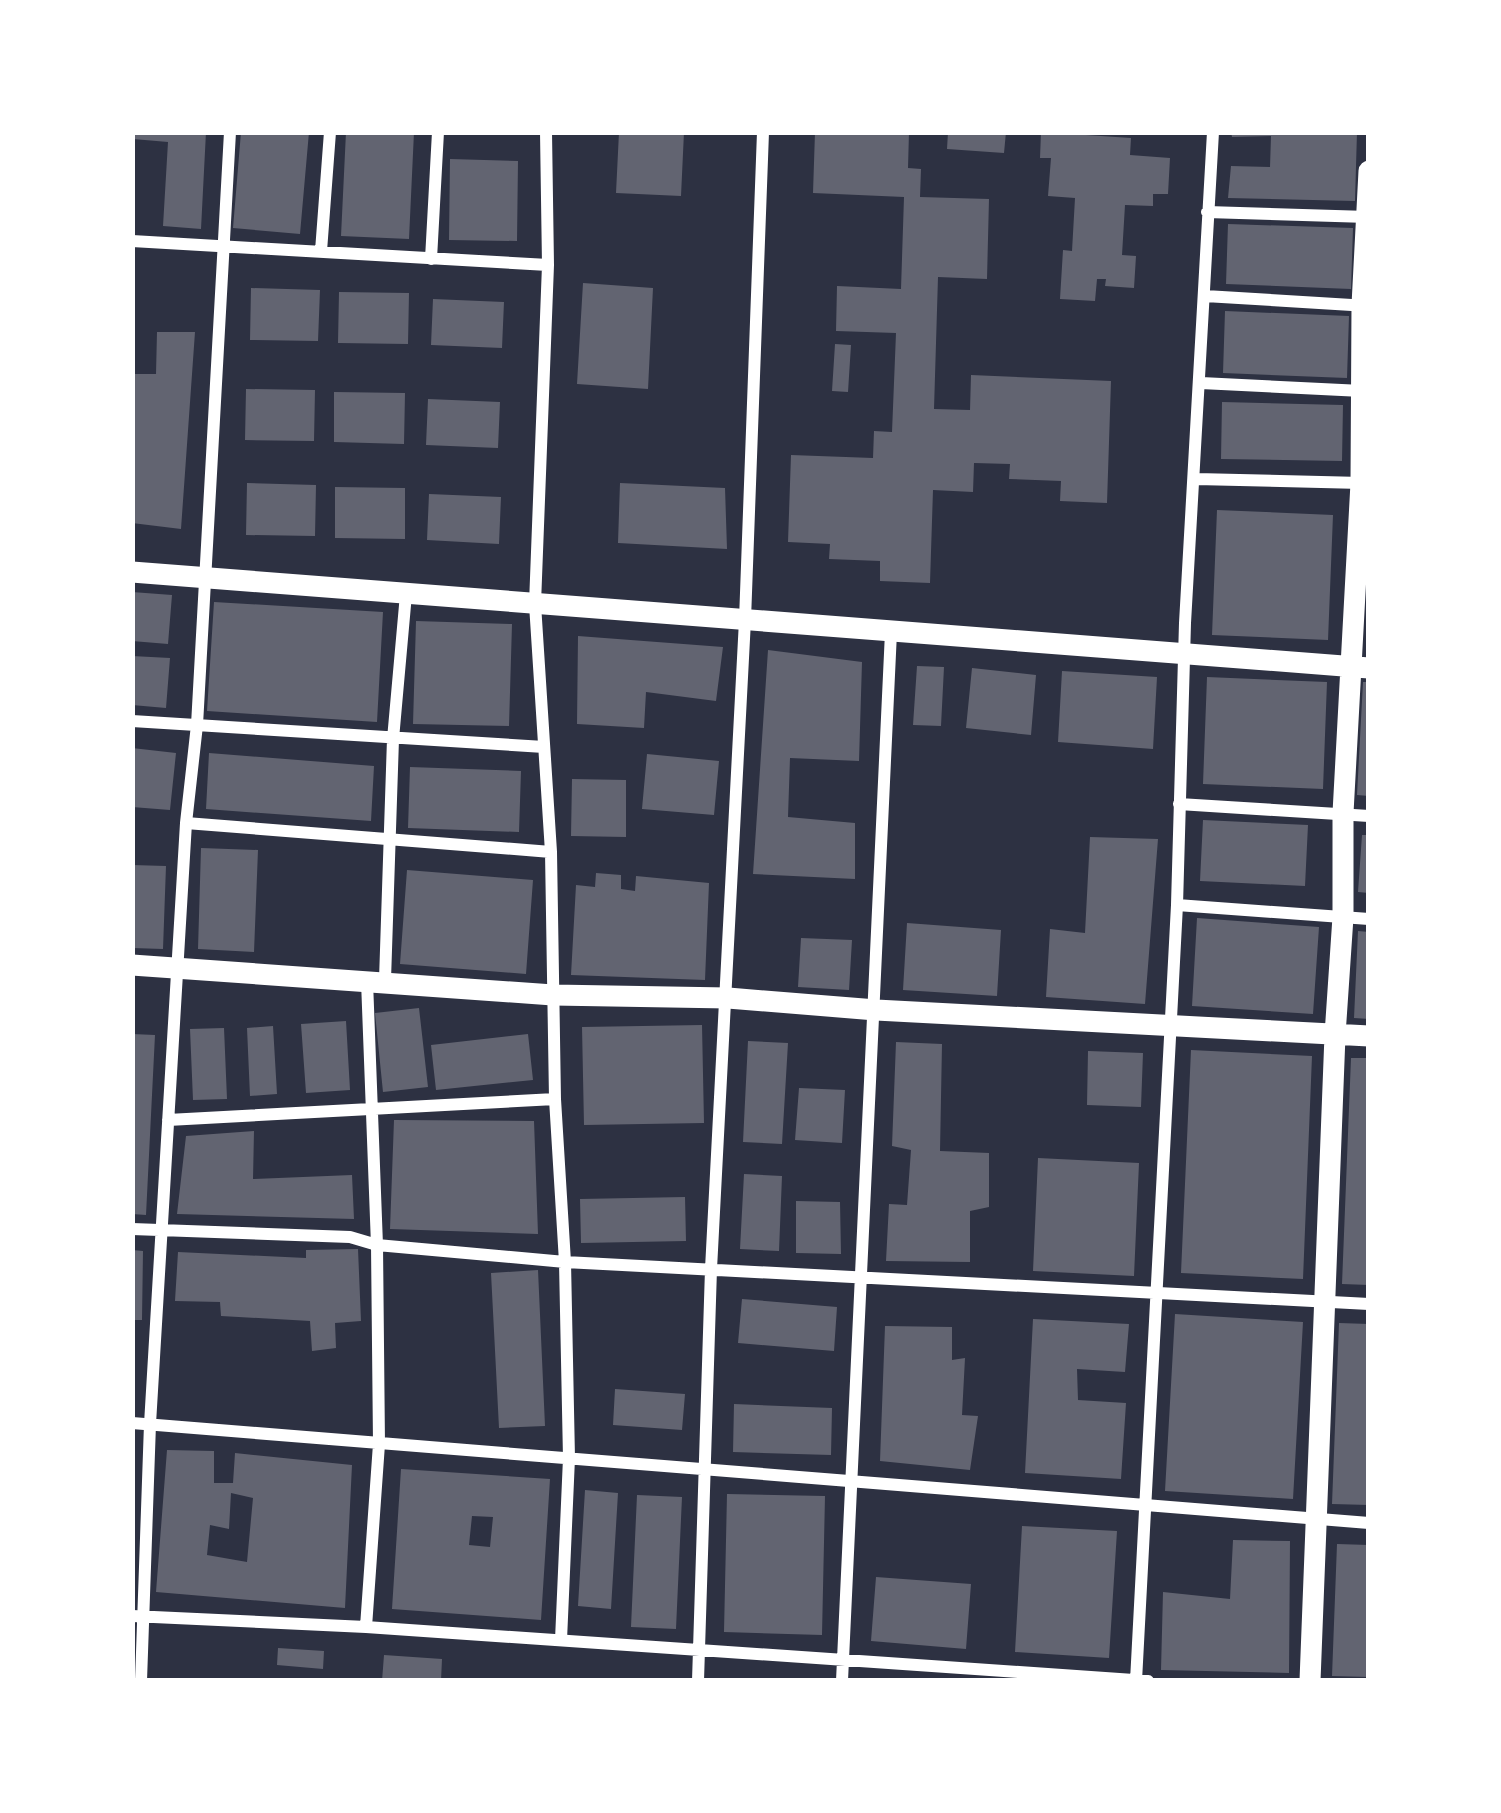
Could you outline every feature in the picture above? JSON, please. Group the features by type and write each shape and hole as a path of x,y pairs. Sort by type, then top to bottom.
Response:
{"street":[{"path":"141,1681 137,1617 186,823 197,725 230,132"},
{"path":"321,251 330,132"},
{"path":"431,259 437,132"},
{"path":"546,132 548,265 535,604 550,851 565,1262 569,1458 561,1640"},
{"path":"698,1681 711,1269 746,620 763,132"},
{"path":"1136,1681 1213,132"},
{"path":"1310,1681 1343,917 1343,813 1361,668 1369,171"},
{"path":"1207,212 1367,217"},
{"path":"132,242 548,265"},
{"path":"1205,296 1365,306"},
{"path":"1201,383 1366,391"},
{"path":"1196,478 1365,483"},
{"path":"132,572 1361,668"},
{"path":"366,1627 379,1444 377,1245 369,1109 406,594"},
{"path":"842,1681 891,632"},
{"path":"132,721 544,747"},
{"path":"1180,803 1369,815"},
{"path":"186,823 550,851"},
{"path":"1177,905 1369,919"},
{"path":"132,965 554,995 728,998 1369,1036"},
{"path":"168,1120 556,1099"},
{"path":"132,1229 350,1237 377,1245 565,1262 1369,1304"},
{"path":"132,1424 1369,1523"},
{"path":"137,1617 366,1627 1148,1681"}],"building":[{"path":"134,132 206,132 201,229 163,226 168,142 133,139"},
{"path":"241,132 309,132 300,234 233,228"},
{"path":"346,132 414,132 409,239 341,236"},
{"path":"619,132 684,132 681,196 616,193"},
{"path":"815,132 909,132 908,168 921,169 920,197 989,199 987,279 938,277 934,409 970,410 971,375 1111,381 1107,503 1060,501 1061,481 1009,479 1010,464 974,463 973,492 933,490 930,583 880,581 880,561 829,559 830,544 788,542 791,455 873,458 874,431 892,432 896,333 836,331 837,286 901,289 904,197 813,193"},
{"path":"948,132 1006,132 1004,153 947,149"},
{"path":"1041,132 1131,138 1130,155 1170,158 1168,194 1153,194 1153,206 1125,205 1122,255 1136,256 1134,288 1105,286 1106,279 1097,279 1095,301 1060,299 1063,250 1072,251 1075,198 1048,196 1051,158 1040,158"},
{"path":"1231,132 1357,132 1355,201 1228,198 1231,166 1270,167 1271,136 1232,137"},
{"path":"450,159 518,161 517,241 449,240"},
{"path":"1228,224 1353,228 1351,289 1226,284"},
{"path":"583,283 653,288 648,389 577,384"},
{"path":"251,288 320,290 318,341 250,340"},
{"path":"339,292 409,293 408,344 338,343"},
{"path":"433,299 504,302 502,348 431,345"},
{"path":"1225,311 1349,316 1347,378 1223,373"},
{"path":"157,332 195,332 181,529 132,523 132,374 156,374"},
{"path":"835,344 851,345 848,392 832,391"},
{"path":"246,389 315,390 314,441 245,440"},
{"path":"334,392 405,393 404,444 334,442"},
{"path":"428,399 500,402 498,448 426,445"},
{"path":"1222,402 1343,405 1342,461 1221,459"},
{"path":"247,483 316,485 315,536 246,535"},
{"path":"620,483 725,488 727,549 618,543"},
{"path":"335,487 405,488 405,539 335,538"},
{"path":"429,494 501,497 499,544 427,540"},
{"path":"1217,510 1333,515 1328,640 1212,635"},
{"path":"132,592 172,595 168,644 132,641"},
{"path":"214,602 383,612 377,722 207,711"},
{"path":"416,621 512,624 509,726 413,724"},
{"path":"578,636 723,647 716,701 646,692 644,728 577,724"},
{"path":"768,650 862,662 859,761 790,758 788,817 855,823 855,879 753,874"},
{"path":"132,656 170,658 166,708 132,705"},
{"path":"917,666 944,667 941,726 913,725"},
{"path":"972,668 1036,675 1031,735 966,728"},
{"path":"1062,671 1157,677 1153,749 1058,742"},
{"path":"1207,677 1327,682 1323,789 1203,784"},
{"path":"1363,682 1369,682 1369,796 1357,795"},
{"path":"132,748 176,753 170,810 132,807"},
{"path":"209,753 374,766 371,821 206,809"},
{"path":"647,754 719,761 714,815 642,809"},
{"path":"410,767 521,771 519,832 408,828"},
{"path":"572,779 626,780 626,837 571,836"},
{"path":"1203,820 1308,825 1305,886 1200,881"},
{"path":"1362,835 1369,835 1369,893 1358,892"},
{"path":"1090,837 1158,839 1145,1004 1046,997 1050,929 1085,933"},
{"path":"201,848 258,850 254,952 198,949"},
{"path":"132,865 166,866 163,949 132,948"},
{"path":"407,870 533,880 526,974 400,964"},
{"path":"596,873 621,875 621,889 635,891 636,876 709,883 705,980 571,975 576,885 595,887"},
{"path":"1197,918 1319,927 1313,1014 1192,1006"},
{"path":"907,923 1001,930 997,996 903,990"},
{"path":"1358,931 1369,932 1369,1019 1354,1018"},
{"path":"801,938 852,940 849,990 798,987"},
{"path":"419,1008 428,1087 383,1092 375,1013"},
{"path":"346,1021 350,1090 306,1093 301,1024"},
{"path":"702,1025 704,1123 584,1125 582,1027"},
{"path":"273,1026 277,1094 250,1096 247,1028"},
{"path":"224,1028 227,1099 193,1100 190,1029"},
{"path":"132,1034 155,1035 146,1215 132,1214"},
{"path":"528,1034 533,1080 436,1090 431,1045"},
{"path":"748,1041 788,1043 782,1144 743,1142"},
{"path":"896,1042 942,1044 940,1151 989,1153 989,1207 970,1211 970,1262 886,1261 889,1204 907,1205 911,1150 892,1146"},
{"path":"1191,1050 1312,1056 1303,1279 1181,1273"},
{"path":"1088,1051 1143,1053 1141,1107 1087,1105"},
{"path":"1351,1058 1369,1058 1369,1285 1342,1284"},
{"path":"799,1088 845,1090 842,1143 795,1140"},
{"path":"394,1120 534,1121 538,1234 390,1229"},
{"path":"254,1131 253,1179 352,1175 354,1219 177,1214 186,1136"},
{"path":"1038,1158 1139,1163 1134,1276 1033,1271"},
{"path":"744,1174 782,1176 779,1251 740,1249"},
{"path":"685,1197 686,1241 581,1243 580,1199"},
{"path":"796,1201 840,1202 841,1254 796,1253"},
{"path":"358,1249 361,1321 335,1323 336,1348 312,1351 310,1321 221,1316 220,1302 175,1301 178,1252 306,1258 306,1250"},
{"path":"132,1250 143,1251 142,1320 132,1320"},
{"path":"538,1270 545,1426 499,1428 491,1273"},
{"path":"742,1299 837,1307 834,1351 738,1343"},
{"path":"1175,1314 1303,1322 1293,1499 1165,1491"},
{"path":"1033,1319 1129,1324 1125,1372 1077,1369 1078,1400 1126,1403 1121,1479 1025,1473"},
{"path":"1339,1323 1369,1324 1369,1505 1332,1504"},
{"path":"885,1326 952,1327 952,1360 965,1358 962,1415 978,1416 970,1470 880,1461"},
{"path":"615,1389 685,1394 682,1430 613,1425"},
{"path":"734,1404 832,1408 831,1455 733,1452"},
{"path":"167,1450 214,1451 214,1483 233,1483 235,1453 352,1465 345,1608 156,1592","holes":["231,1493 253,1498 247,1562 207,1555 210,1525 229,1529"]},
{"path":"401,1469 550,1479 541,1620 392,1609","holes":["472,1516 493,1517 490,1547 469,1545"]},
{"path":"585,1490 618,1493 611,1609 578,1606"},
{"path":"727,1494 825,1496 822,1635 724,1632"},
{"path":"637,1495 682,1497 676,1629 631,1627"},
{"path":"1022,1526 1117,1531 1109,1658 1015,1652"},
{"path":"1233,1540 1290,1541 1289,1673 1161,1670 1163,1592 1230,1599"},
{"path":"1337,1544 1369,1545 1369,1677 1332,1676"},
{"path":"876,1577 971,1584 966,1649 871,1641"},
{"path":"278,1648 324,1651 323,1669 277,1665"},
{"path":"384,1655 442,1659 441,1681 382,1681"}]}
